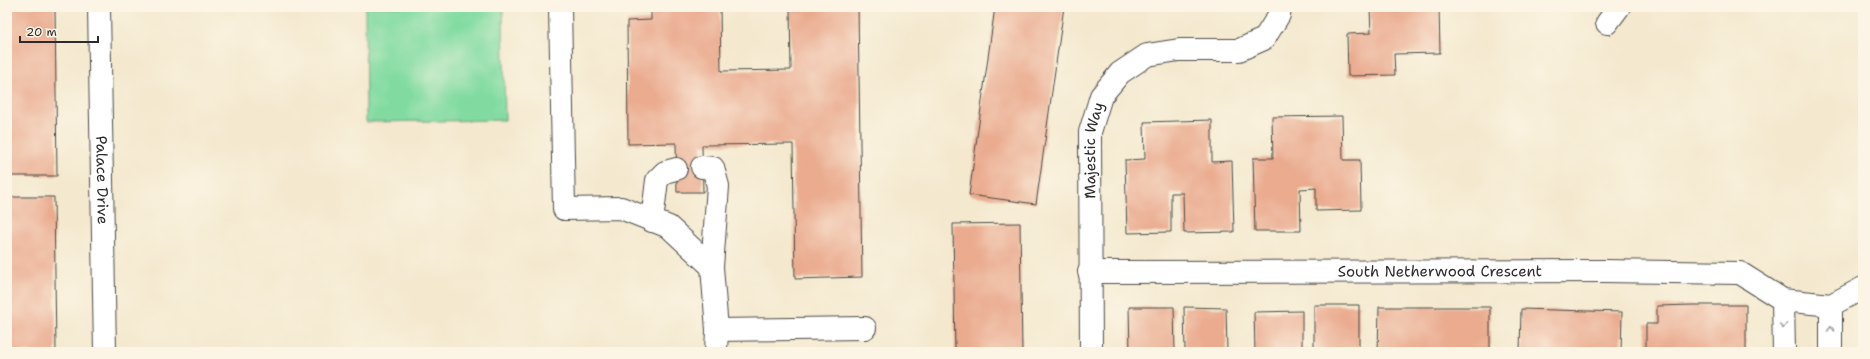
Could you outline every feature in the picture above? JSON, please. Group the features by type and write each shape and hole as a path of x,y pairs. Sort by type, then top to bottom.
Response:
{"street":[{"name":"Palace Drive","path":"99,7 105,352"},
{"path":"560,7 564,209 621,208 669,227 712,267"},
{"name":"Majestic Way","path":"1091,352 1089,272 1090,132 1101,96 1120,73 1147,55 1178,50 1239,50 1264,39 1279,15 1280,7"},
{"path":"702,167 713,168 718,186 712,267 717,330 716,352"},
{"path":"652,221 657,180 666,172 676,169"},
{"name":"South Netherwood Crescent","path":"1089,272 1603,271 1740,274 1782,300"},
{"path":"1784,352 1782,300 1831,305 1863,288"},
{"path":"1831,305 1831,352"},
{"path":"717,330 866,328"}],"green space":[{"path":"365,7 503,7 505,120 366,122"}],"building":[{"path":"7,7 55,7 57,176 7,176"},
{"path":"651,7 720,7 721,71 791,70 790,7 858,7 862,277 795,279 793,144 702,145 703,192 677,192 676,143 628,144 627,21 651,20"},
{"path":"995,7 1064,7 1036,204 969,195"},
{"path":"1349,7 1439,7 1440,53 1394,54 1395,75 1348,76 1347,34 1371,33 1370,8 1349,9"},
{"path":"1342,116 1343,160 1360,160 1361,210 1316,211 1316,188 1300,189 1301,231 1255,231 1253,158 1273,158 1272,117"},
{"path":"1212,120 1212,162 1232,161 1234,232 1184,233 1183,193 1171,193 1171,232 1127,233 1125,160 1145,159 1144,122"},
{"path":"7,197 54,197 56,352 7,352"},
{"path":"1020,223 1022,352 955,352 953,224"},
{"path":"1314,305 1359,305 1359,352 1255,352 1254,312 1302,311 1302,349 1314,349"},
{"path":"1746,305 1746,352 1646,352 1646,324 1657,324 1657,306"},
{"path":"1129,307 1174,307 1175,352 1130,352"},
{"path":"1184,307 1226,308 1227,352 1185,352"},
{"path":"1379,307 1490,307 1490,352 1378,352"},
{"path":"1521,309 1622,312 1621,352 1520,352"}]}
